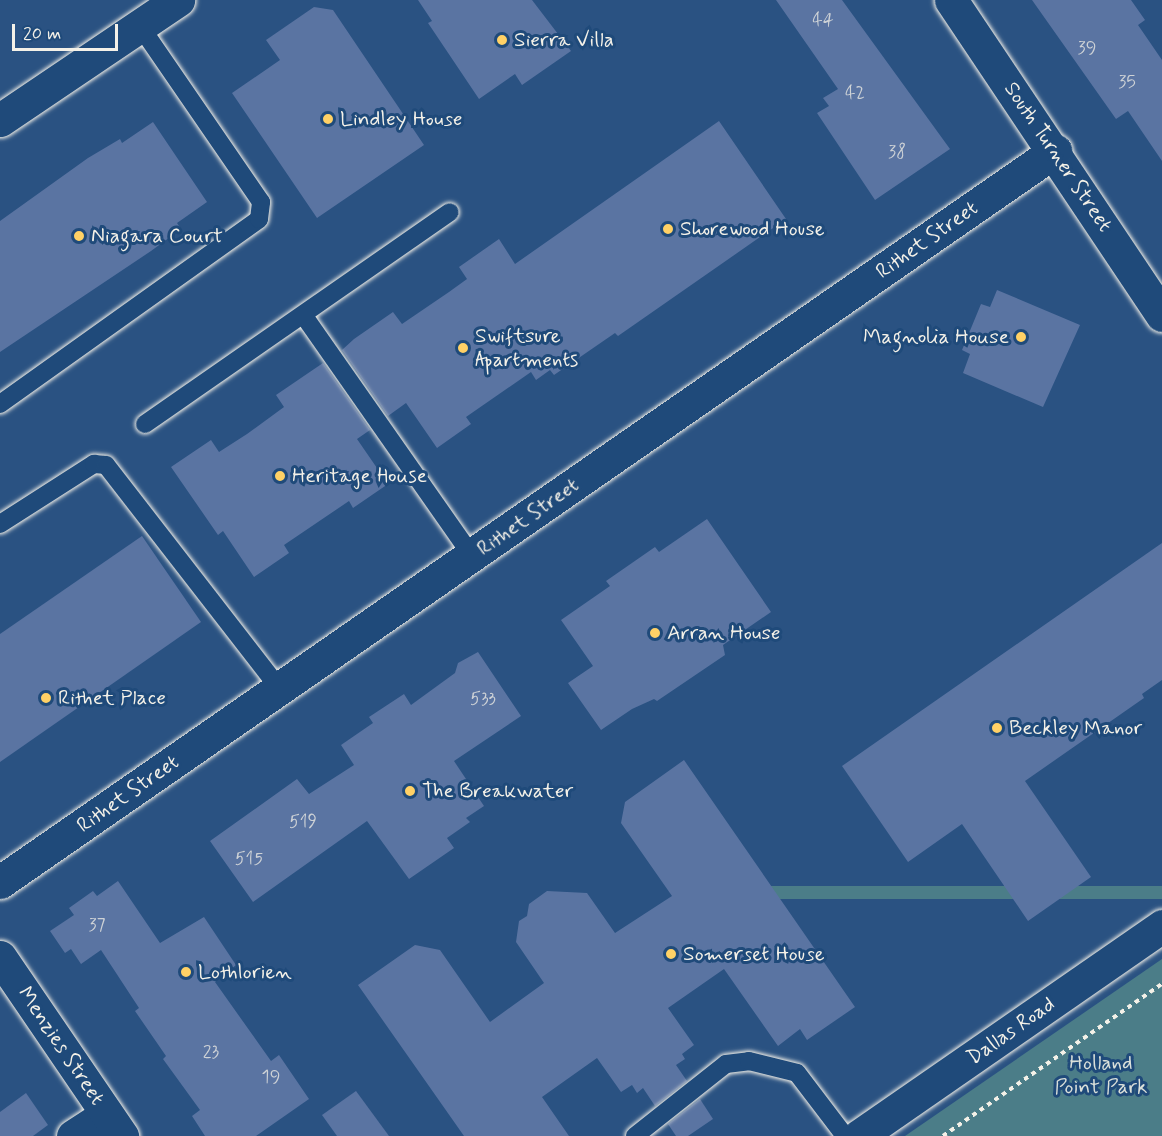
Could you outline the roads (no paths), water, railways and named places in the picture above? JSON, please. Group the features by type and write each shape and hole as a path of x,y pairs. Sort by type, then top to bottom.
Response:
{"street":[{"path":"0,120 178,0"},
{"name":"South Turner Street","path":"951,0 1055,151 1162,315"},
{"name":"Rithet Street","path":"0,882 1055,151"},
{"name":"Dallas Road","path":"859,1136 1162,926"},
{"name":"Menzies Street","path":"0,957 115,1125"},
{"path":"74,1136 115,1125"}],"lane":[{"path":"0,404 259,219 261,202 140,26"},
{"path":"145,424 304,316 450,212"},
{"path":"304,316 472,556"},
{"path":"0,524 94,464 106,465 280,689"},
{"path":"635,1136 726,1064 749,1061 796,1073 846,1136"}],"place":[{"name":"Sierra Villa","path":"502,40"},
{"name":"Lindley House","path":"328,119"},
{"name":"Shorewood House","path":"668,229"},
{"name":"Niagara Court","path":"79,236"},
{"name":"Magnolia House","path":"1021,337"},
{"name":"Swiftsure Apartments","path":"463,348"},
{"name":"Heritage House","path":"280,476"},
{"name":"Arran House","path":"655,633"},
{"name":"Rithet Place","path":"46,698"},
{"name":"Beckley Manor","path":"997,728"},
{"name":"The Breakwater","path":"410,791"},
{"name":"Somerset House","path":"671,954"},
{"name":"Lothlorien","path":"186,972"}],"park label":[{"name":"Holland Point Park","path":"1101,1075"}]}
